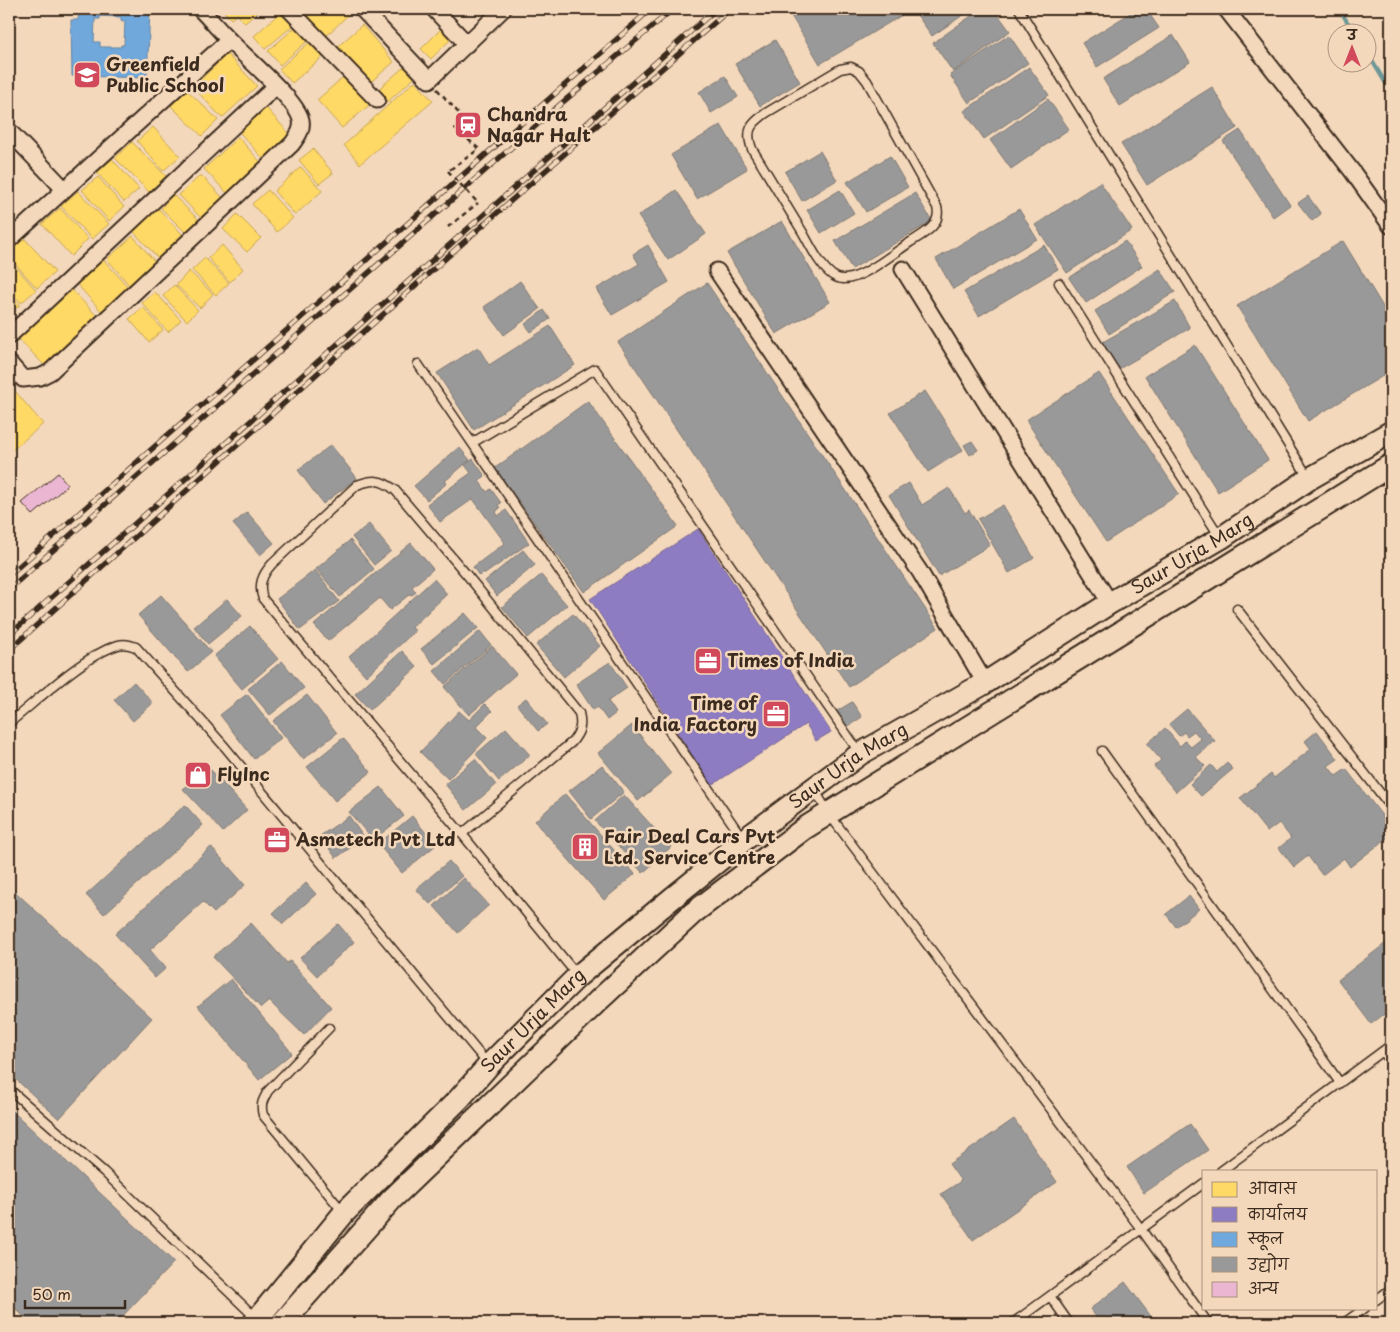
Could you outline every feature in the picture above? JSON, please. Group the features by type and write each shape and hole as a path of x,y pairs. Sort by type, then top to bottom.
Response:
{"street":[{"path":"9,363 24,379 40,377 50,372 292,144 298,136 302,126 301,117 276,86 200,9"},
{"path":"290,9 377,100"},
{"path":"362,9 429,80 503,9"},
{"path":"434,9 467,44"},
{"path":"1226,9 1352,171 1391,226"},
{"path":"9,240 229,40"},
{"path":"9,336 276,86"},
{"path":"9,131 64,190"},
{"path":"903,269 1110,602"},
{"path":"718,271 920,572 985,683"},
{"name":"Saur Urja Marg","path":"256,1321 344,1213 578,976 744,840 860,754 985,683 1110,602 1221,538 1309,479 1391,432"},
{"name":"Saur Urja Marg","path":"282,1323 392,1199 599,1000 693,913 805,828 1391,465"}],"lane":[{"path":"1018,9 1309,479"},
{"path":"851,67 859,70 867,81 937,207 939,214 937,221 931,228 894,254 849,279 840,279 832,275 812,248 752,149 749,140 750,129 755,121 766,112 840,69 851,67"},
{"path":"894,254 903,269"},
{"path":"1060,283 1221,538"},
{"path":"418,364 744,840"},
{"path":"472,443 595,369 860,754"},
{"path":"462,834 572,742 578,734 582,723 579,713 467,574 396,490 378,480 369,480 357,485 272,564 260,582 262,599 462,834 578,976"},
{"path":"1237,608 1391,806"},
{"path":"9,723 74,670 101,652 119,645 128,644 136,648 225,747 489,1065"},
{"path":"1102,751 1340,1083"},
{"path":"814,789 829,814 1141,1230 1208,1323"},
{"path":"329,1028 268,1091 262,1101 261,1108 263,1115 344,1213"},
{"path":"1222,1170 1391,1045"},
{"path":"1383,1052 1391,1061"},
{"path":"9,1089 104,1172 256,1321"},
{"path":"1013,1323 1202,1184"},
{"path":"1378,1299 1391,1289"},
{"path":"1050,1296 1069,1323"},
{"path":"1344,1323 1362,1310"}],"path":[{"path":"429,80 464,119 454,127 479,149 448,171 478,203 448,227"}],"building: आवास":[{"path":"222,9 261,9 245,23 237,14 231,19"},
{"path":"284,9 296,23 265,49 254,36"},
{"path":"292,9 341,9 348,15 322,40"},
{"path":"300,23 312,37 280,65 268,51"},
{"path":"362,25 394,62 366,86 334,50"},
{"path":"445,25 455,35 431,59 421,49"},
{"path":"313,39 326,54 292,83 279,69"},
{"path":"227,54 257,86 222,118 193,87"},
{"path":"404,67 414,78 384,105 374,93"},
{"path":"349,72 374,101 342,128 317,100"},
{"path":"415,81 433,101 360,164 344,145"},
{"path":"187,90 218,120 202,136 171,106"},
{"path":"262,103 293,138 266,162 235,127"},
{"path":"153,127 180,156 163,171 137,141"},
{"path":"238,137 264,166 231,197 204,169"},
{"path":"132,142 166,176 149,192 115,158"},
{"path":"313,149 333,173 319,184 299,160"},
{"path":"112,159 139,189 124,202 97,173"},
{"path":"301,167 322,191 295,215 274,191"},
{"path":"201,175 225,200 203,220 179,195"},
{"path":"98,177 124,207 109,221 82,190"},
{"path":"268,190 293,218 277,232 252,204"},
{"path":"78,191 109,224 92,239 61,206"},
{"path":"173,195 199,220 186,233 161,208"},
{"path":"157,207 183,235 158,258 132,230"},
{"path":"60,208 88,239 71,256 42,224"},
{"path":"237,214 261,238 247,252 223,229"},
{"path":"133,236 156,263 130,286 107,259"},
{"path":"24,238 55,272 37,288 9,257 9,252"},
{"path":"222,245 243,269 230,282 208,258"},
{"path":"101,257 130,289 103,313 74,281"},
{"path":"205,258 229,283 216,295 192,270"},
{"path":"9,259 36,290 21,303 9,289"},
{"path":"189,271 213,294 200,308 176,285"},
{"path":"174,285 198,310 187,321 163,296"},
{"path":"70,288 97,316 44,365 17,337"},
{"path":"9,292 20,305 9,314"},
{"path":"155,292 181,320 168,332 142,303"},
{"path":"143,307 163,330 149,342 129,319"},
{"path":"9,384 43,424 9,453"}],"building: कार्यालय":[{"name":"Times of India","path":"698,529 831,732 816,741 806,724 712,785 590,599"}],"building: स्कूल":[{"path":"75,9 150,9 147,78 72,76 71,20 78,20 79,10","holes":["100,16 121,17 121,21 125,21 124,45 121,45 121,47 100,47 100,42 94,42 95,19 100,19"]}],"building: उद्योग":[{"path":"787,9 898,9 902,15 820,64"},
{"path":"926,9 972,9 932,36 917,15"},
{"path":"981,9 994,9 1010,31 953,72 933,43"},
{"path":"1137,9 1146,9 1159,28 1097,67 1082,43"},
{"path":"1009,35 1028,63 969,103 950,75"},
{"path":"1173,35 1190,62 1120,106 1103,79"},
{"path":"775,40 800,82 760,106 735,64"},
{"path":"1029,67 1049,95 984,139 964,111"},
{"path":"725,76 738,97 711,113 699,92"},
{"path":"1212,87 1237,128 1147,185 1121,144"},
{"path":"1048,99 1069,129 1011,169 990,140"},
{"path":"721,125 747,169 697,199 671,155"},
{"path":"1240,130 1290,205 1273,217 1223,141"},
{"path":"820,151 837,180 802,201 785,172"},
{"path":"890,156 908,187 866,212 847,182"},
{"path":"1100,182 1132,230 1067,273 1035,225"},
{"path":"676,190 706,234 668,260 638,216"},
{"path":"840,190 854,213 821,233 807,210"},
{"path":"915,193 932,221 852,269 835,241"},
{"path":"1308,196 1321,214 1312,221 1298,203"},
{"path":"1019,209 1037,239 953,289 936,259"},
{"path":"782,221 830,302 776,334 727,253"},
{"path":"1125,241 1142,266 1086,303 1069,278"},
{"path":"1343,241 1391,320 1391,371 1308,421 1237,306"},
{"path":"648,245 669,282 612,315 596,289 639,264 633,254"},
{"path":"1044,245 1058,269 979,316 964,292"},
{"path":"1160,269 1175,292 1109,334 1095,311"},
{"path":"520,281 540,309 504,335 484,307"},
{"path":"707,283 938,628 849,687 618,342"},
{"path":"1175,301 1190,328 1117,370 1101,343"},
{"path":"544,310 550,319 531,332 525,324"},
{"path":"550,326 575,365 474,430 437,373 478,347 489,365"},
{"path":"1195,345 1268,460 1218,492 1145,376"},
{"path":"1099,373 1179,494 1106,542 1026,420"},
{"path":"925,391 963,450 928,472 890,413"},
{"path":"588,401 678,526 584,592 495,468"},
{"path":"972,441 978,450 970,455 964,445"},
{"path":"331,445 357,478 323,504 298,470"},
{"path":"459,447 470,460 445,481 447,483 427,500 414,486"},
{"path":"473,459 485,476 479,481 487,492 491,489 501,503 498,505 500,508 496,512 498,516 506,510 529,543 485,574 484,572 479,576 473,567 505,543 473,499 440,522 427,504 471,473 465,465"},
{"path":"909,483 922,505 949,488 965,513 969,510 990,545 939,576 889,495"},
{"path":"1003,505 1034,558 1009,573 978,519"},
{"path":"247,512 274,543 260,555 233,524"},
{"path":"369,524 391,551 374,565 352,537"},
{"path":"350,540 374,569 340,597 316,569"},
{"path":"411,543 433,569 412,587 416,592 412,595 410,594 390,610 380,598 328,641 314,625"},
{"path":"523,550 535,565 497,596 485,581"},
{"path":"315,570 339,601 300,630 277,599"},
{"path":"541,575 567,605 528,638 502,607"},
{"path":"434,579 447,594 412,627 415,631 366,676 349,657"},
{"path":"161,595 211,652 188,672 138,615"},
{"path":"227,599 242,616 208,644 194,627"},
{"path":"465,613 478,628 434,664 421,649"},
{"path":"573,614 600,646 564,677 536,645"},
{"path":"250,626 278,659 242,689 214,656"},
{"path":"480,631 491,645 445,684 434,671"},
{"path":"492,646 516,674 469,715 444,687"},
{"path":"402,651 417,667 370,710 355,694"},
{"path":"282,661 304,688 270,715 248,689"},
{"path":"610,662 627,688 608,701 616,713 607,720 598,707 593,710 576,684"},
{"path":"134,682 153,703 133,721 114,700"},
{"path":"247,694 281,738 254,759 220,715"},
{"path":"307,695 337,733 303,759 273,721"},
{"path":"526,698 547,724 538,731 517,705"},
{"path":"852,702 862,717 847,727 837,711"},
{"path":"485,704 492,711 476,727 487,738 448,779 420,752 459,711 469,720"},
{"path":"1187,709 1215,741 1196,757 1205,766 1176,792 1154,766 1161,760 1147,744 1165,728 1180,746 1185,741 1191,747 1201,739 1194,731 1187,736 1184,732 1179,736 1169,724"},
{"path":"632,725 671,774 638,801 598,753"},
{"path":"506,728 530,755 499,781 476,754"},
{"path":"1317,731 1338,759 1328,766 1336,776 1346,769 1391,827 1391,835 1350,867 1344,858 1322,875 1308,856 1294,867 1279,848 1291,838 1279,823 1267,832 1240,798 1271,774 1274,778 1311,749 1305,741"},
{"path":"343,738 371,772 335,801 307,767"},
{"path":"475,759 496,785 466,810 445,784"},
{"path":"1227,763 1233,769 1201,796 1190,784 1211,765 1217,772"},
{"path":"602,765 624,792 591,819 569,791"},
{"path":"211,770 247,810 223,832 183,789 198,777 201,780"},
{"path":"381,787 404,816 373,840 349,812"},
{"name":"Fair Deal Cars Pvt Ltd. Service Centre","path":"565,794 635,874 604,900 535,821"},
{"path":"624,795 671,847 643,873 595,821"},
{"path":"185,805 203,825 104,914 86,895"},
{"path":"349,816 364,838 336,858 320,836"},
{"path":"412,816 436,845 402,873 378,844"},
{"path":"211,847 245,885 214,913 203,902 150,950 166,968 155,978 115,934"},
{"path":"449,861 462,876 430,904 416,889"},
{"path":"464,878 489,905 458,933 434,906"},
{"path":"306,883 316,894 283,924 273,913"},
{"path":"9,886 152,1018 59,1119 9,1073"},
{"path":"1189,896 1199,909 1176,927 1166,914"},
{"path":"251,923 287,963 290,961 331,1007 304,1035 269,1001 261,1008 213,957"},
{"path":"338,924 354,942 317,976 300,958"},
{"path":"1386,943 1391,950 1391,1009 1371,1024 1338,980"},
{"path":"231,979 292,1053 259,1080 198,1006"},
{"path":"9,1108 174,1262 116,1323 31,1323 9,1303"},
{"path":"1014,1119 1057,1182 973,1240 941,1194 961,1181 949,1164"},
{"path":"1190,1124 1208,1150 1144,1193 1127,1167"},
{"path":"1125,1282 1156,1323 1101,1323 1090,1309"}],"building: अन्य":[{"path":"58,473 68,485 33,515 22,503"}],"waterway":[{"path":"1339,9 1347,22"},
{"path":"1378,71 1391,92"}],"railway":[{"path":"9,575 651,9"},
{"path":"9,589 563,102 673,9"},
{"path":"9,635 716,9"},
{"path":"9,650 456,249 730,9"}],"place":[{"name":"Greenfield Public School","path":"87,75"},
{"name":"Chandra Nagar Halt","path":"468,125"},
{"name":"Times of India","path":"708,661"},
{"name":"Time of India Factory","path":"776,714"},
{"name":"FlyInc","path":"198,775"},
{"name":"Asmetech Pvt Ltd","path":"277,840"},
{"name":"Fair Deal Cars Pvt Ltd. Service Centre","path":"585,847"}]}
